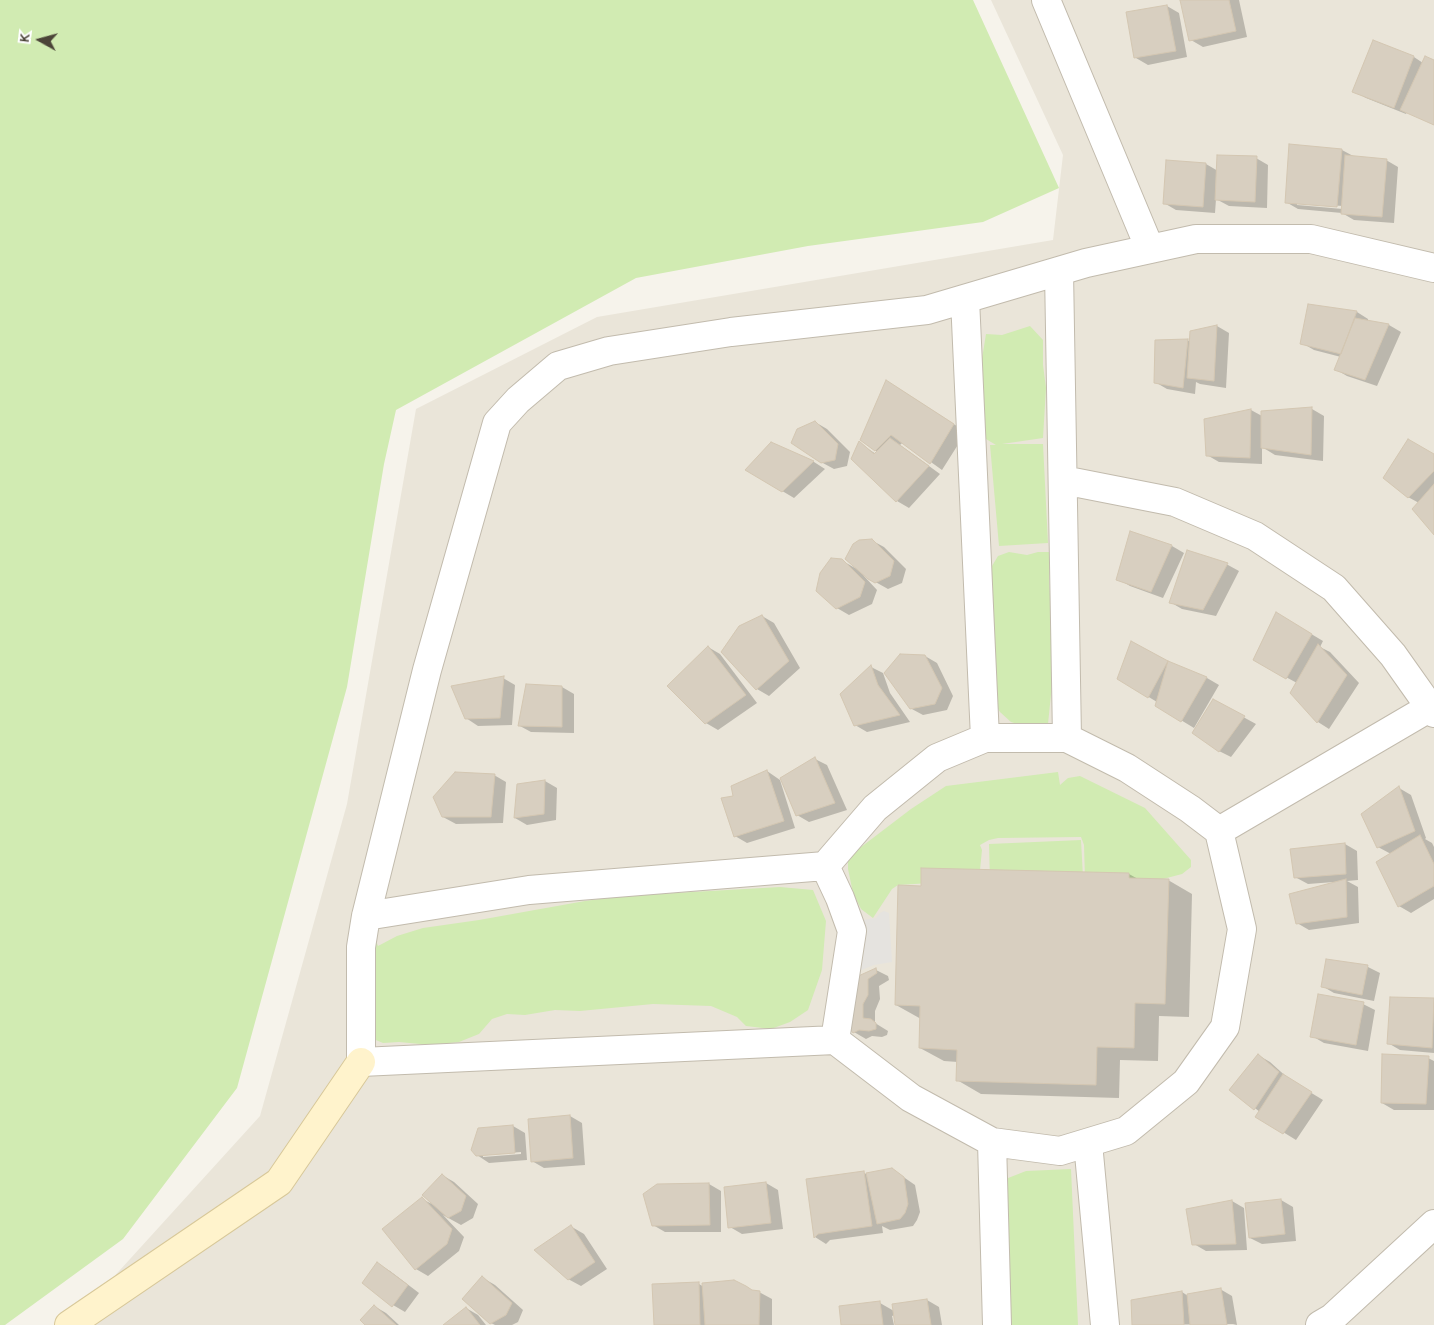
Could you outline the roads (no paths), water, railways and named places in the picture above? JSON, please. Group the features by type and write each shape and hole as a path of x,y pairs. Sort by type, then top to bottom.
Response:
{"street":[{"path":"1046,0 1150,249"},
{"path":"69,1325 278,1182 361,1062 361,947 366,916 427,670 497,423 518,400 558,366 609,351 731,332 927,310 1086,263 1196,239 1311,239 1434,268"},
{"path":"1059,271 1067,738"},
{"path":"965,299 985,738"},
{"path":"1063,480 1176,502 1255,536 1334,588 1393,655 1433,708 1219,831"},
{"path":"361,1062 835,1040 911,1098 992,1142 1060,1151 1126,1131 1186,1082 1225,1027 1242,929 1219,831 1127,768 1067,738 985,738 937,758 875,808 825,866 529,890 366,916"},
{"path":"825,866 840,898 852,931 835,1040"},
{"path":"992,1142 997,1325"},
{"path":"1088,1143 1105,1325"},
{"path":"1320,1325 1332,1318 1434,1224"}]}
